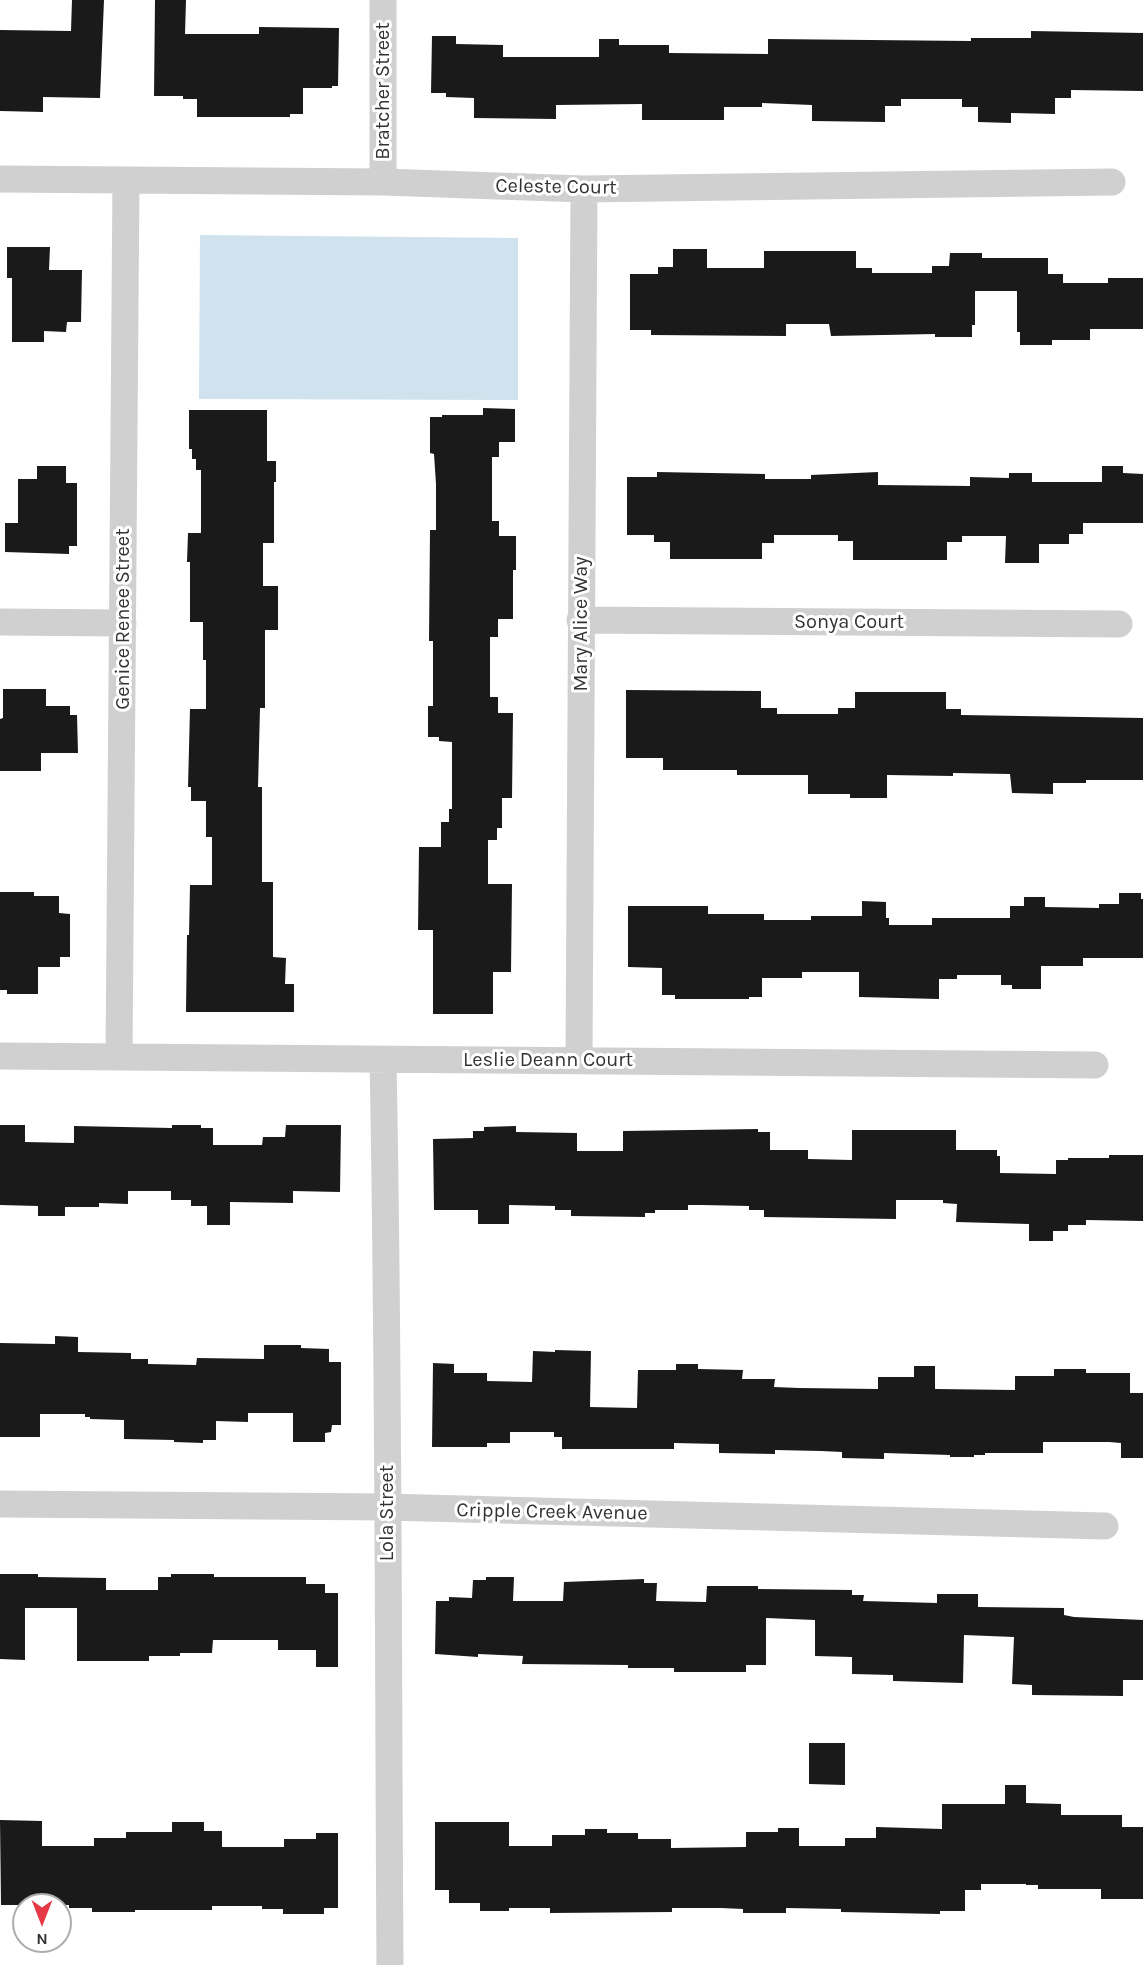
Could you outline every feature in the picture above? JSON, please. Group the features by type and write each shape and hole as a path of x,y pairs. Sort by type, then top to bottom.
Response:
{"street":[{"name":"Bratcher Street","path":"383,0 383,182"},
{"name":"Celeste Court","path":"0,179 383,182 584,189 1112,182"},
{"name":"Genice Renee Street","path":"119,1057 126,180"},
{"name":"Mary Alice Way","path":"579,1060 584,189"},
{"name":"Sonya Court","path":"580,620 1119,624"},
{"path":"0,622 123,623"},
{"name":"Leslie Deann Court","path":"0,1056 1095,1065"},
{"name":"Lola Street","path":"382,1060 387,1266 390,1965"},
{"name":"Cripple Creek Avenue","path":"0,1504 387,1507 1105,1526"}],"water":[{"path":"200,235 518,238 518,400 199,399"}],"building":[{"path":"72,0 104,0 100,98 43,97 43,112 0,111 0,30 71,31"},
{"path":"155,0 186,0 185,34 259,34 259,27 339,28 338,86 303,88 303,114 290,114 290,117 197,117 197,99 183,99 183,96 154,96"},
{"path":"1031,31 1143,33 1143,91 1071,90 1071,98 1055,98 1055,114 1011,113 1011,123 978,122 978,107 962,107 962,99 901,99 901,106 885,106 885,122 812,121 812,105 762,103 762,107 724,107 724,120 642,120 642,104 556,105 556,119 474,118 474,98 446,97 446,93 431,93 432,36 456,36 456,44 503,45 503,57 599,57 599,39 619,39 619,45 669,45 669,53 768,54 768,39 971,41 971,38 1031,38"},
{"path":"7,247 50,247 49,270 82,270 81,322 67,322 66,332 44,331 44,342 12,342 12,278 7,278"},
{"path":"673,249 707,249 707,268 764,268 764,251 856,251 856,268 872,268 872,273 932,273 932,266 949,266 950,253 982,253 982,258 1048,258 1048,274 1063,274 1063,283 1108,283 1108,278 1143,278 1143,329 1090,329 1090,340 1052,340 1052,345 1020,345 1020,332 1017,332 1017,291 975,291 975,325 972,325 972,337 935,337 935,334 831,336 829,324 786,324 786,336 651,335 651,330 630,330 630,274 658,274 658,267 673,267"},
{"path":"483,408 515,409 515,442 499,442 499,457 492,457 492,521 499,521 499,536 516,536 513,619 498,619 498,637 490,637 490,697 498,697 498,713 513,713 512,798 502,798 502,828 497,828 497,840 488,840 488,884 512,884 511,972 493,972 493,1014 433,1014 433,930 418,930 419,847 441,847 441,822 449,822 449,809 452,809 452,742 439,741 439,737 428,737 428,706 433,706 433,641 429,641 430,530 436,530 436,484 434,454 430,453 430,417 483,415"},
{"path":"189,410 267,410 267,461 276,461 274,543 263,543 263,586 278,586 278,630 265,630 265,708 260,708 258,787 262,787 262,882 273,882 273,957 286,958 285,984 294,984 294,1012 186,1012 190,885 212,885 212,837 206,837 206,801 191,801 191,787 188,787 190,709 206,709 203,622 190,622 188,533 201,533 201,470 196,470 196,459 192,459 192,449 189,449"},
{"path":"37,466 66,466 66,483 77,483 77,546 69,546 69,554 5,552 5,523 18,523 18,479 37,479"},
{"path":"1102,466 1123,466 1123,473 1143,474 1143,523 1083,523 1083,534 1069,534 1069,544 1039,544 1039,563 1005,563 1006,536 962,536 962,542 947,542 947,560 853,560 853,541 838,541 838,535 774,535 774,543 762,543 762,559 670,559 670,542 654,542 654,535 627,535 627,477 657,477 657,472 765,474 765,479 811,479 811,475 878,472 878,485 970,486 970,477 1009,478 1009,473 1032,473 1032,482 1102,482"},
{"path":"3,689 46,689 46,706 70,706 70,715 77,715 78,753 41,753 41,771 0,771 0,719 3,718"},
{"path":"626,690 761,691 761,708 777,708 777,714 838,714 838,708 855,708 855,692 946,692 946,709 961,709 961,715 1143,718 1143,780 1086,780 1086,783 1053,783 1053,794 1012,793 1010,774 887,775 887,798 850,798 850,794 808,794 808,775 737,775 737,770 663,770 663,758 626,758"},
{"path":"0,892 34,892 34,896 59,896 59,913 70,914 70,957 60,957 60,967 38,967 38,994 7,994 7,990 0,990"},
{"path":"1119,893 1141,893 1141,899 1143,899 1143,958 1083,958 1083,966 1041,966 1041,989 1012,989 1012,985 1001,985 1001,975 957,975 957,979 939,979 939,999 859,997 859,972 802,972 802,978 762,978 762,997 675,999 675,995 662,995 662,968 628,967 628,906 708,906 708,914 764,914 764,920 811,920 811,916 862,916 862,901 886,902 886,918 889,918 889,925 932,925 932,918 1010,918 1010,906 1024,906 1024,897 1045,897 1045,907 1099,908 1099,904 1119,904"},
{"path":"0,1125 25,1125 25,1142 74,1143 74,1126 172,1128 172,1125 201,1125 201,1128 213,1128 213,1145 262,1145 263,1137 285,1137 286,1125 341,1125 340,1192 293,1191 293,1203 230,1202 230,1225 207,1225 207,1206 191,1206 191,1200 171,1200 171,1191 128,1191 128,1204 99,1203 99,1207 65,1207 65,1216 38,1216 38,1206 0,1205"},
{"path":"516,1126 516,1132 577,1133 577,1151 623,1151 623,1131 758,1129 758,1132 770,1132 770,1150 808,1150 808,1159 852,1160 852,1130 956,1130 956,1150 997,1150 997,1156 1000,1156 1000,1173 1056,1174 1056,1160 1109,1158 1109,1155 1143,1155 1143,1221 1086,1220 1086,1225 1068,1225 1068,1231 1053,1231 1053,1241 1029,1241 1029,1224 956,1222 957,1204 943,1203 943,1200 896,1200 896,1219 764,1217 764,1210 749,1210 749,1206 702,1205 688,1205 688,1210 655,1210 655,1213 645,1213 645,1217 571,1216 571,1210 555,1210 555,1206 509,1205 509,1224 478,1224 478,1210 434,1210 433,1139 473,1138 473,1131 484,1131 484,1127"},
{"path":"55,1336 78,1337 78,1352 131,1353 131,1359 148,1359 148,1364 196,1365 197,1358 264,1359 264,1345 301,1345 301,1348 329,1349 329,1362 341,1362 341,1425 332,1425 331,1432 325,1433 325,1442 293,1442 293,1413 248,1413 248,1422 216,1421 216,1440 203,1440 203,1443 174,1442 174,1440 124,1439 124,1420 90,1419 90,1417 85,1417 85,1414 40,1414 40,1437 0,1437 0,1343 55,1344"},
{"path":"555,1350 591,1351 590,1407 637,1408 638,1370 676,1370 676,1364 698,1364 698,1369 743,1370 742,1379 775,1379 774,1387 799,1388 878,1389 878,1377 914,1377 914,1366 935,1366 935,1389 1015,1390 1015,1376 1054,1376 1054,1369 1086,1369 1086,1373 1130,1373 1130,1393 1143,1393 1143,1458 1121,1458 1121,1443 1109,1442 1043,1442 1043,1453 985,1453 985,1455 974,1455 974,1457 950,1457 950,1455 884,1453 884,1459 842,1458 842,1452 821,1451 775,1450 775,1454 719,1453 719,1444 674,1443 674,1449 562,1449 562,1437 554,1437 554,1432 510,1432 510,1443 487,1443 487,1447 432,1447 433,1363 454,1364 454,1373 487,1373 487,1381 532,1382 533,1351 555,1352"},
{"path":"0,1574 106,1578 106,1590 158,1590 158,1577 171,1577 171,1574 214,1574 214,1577 306,1577 306,1584 325,1584 325,1593 338,1593 338,1667 316,1667 316,1650 278,1650 278,1640 213,1640 212,1653 149,1656 149,1661 77,1661 77,1608 25,1608 25,1660 0,1659"},
{"path":"486,1577 514,1577 513,1601 563,1601 564,1582 644,1579 644,1583 657,1583 656,1601 706,1602 707,1586 852,1590 852,1595 864,1595 863,1601 937,1603 937,1594 978,1594 978,1607 1064,1608 1064,1615 1074,1617 1143,1620 1143,1680 1123,1680 1123,1696 1032,1695 1032,1685 1012,1684 1014,1637 964,1635 963,1683 893,1681 893,1675 852,1674 852,1657 815,1656 815,1620 766,1618 766,1665 746,1665 746,1672 674,1672 674,1668 628,1668 628,1665 522,1664 523,1656 478,1654 478,1657 435,1654 436,1601 449,1601 449,1597 472,1598 473,1580 486,1580"},
{"path":"809,1743 845,1743 845,1785 809,1784"},
{"path":"1005,1785 1026,1785 1026,1803 1061,1804 1061,1815 1122,1815 1122,1827 1143,1827 1143,1899 1101,1899 1101,1889 1038,1889 1038,1885 981,1884 981,1890 965,1890 965,1911 940,1911 940,1914 841,1912 841,1909 786,1908 786,1913 743,1913 743,1909 721,1908 672,1908 672,1912 550,1913 550,1908 480,1911 480,1903 449,1903 449,1890 435,1890 435,1822 509,1822 509,1846 552,1846 552,1835 585,1835 585,1829 607,1829 607,1833 638,1833 638,1839 671,1839 671,1848 746,1847 746,1832 778,1832 778,1828 799,1828 799,1846 845,1846 845,1838 876,1838 876,1827 942,1829 942,1804 1005,1804"},
{"path":"0,1820 42,1821 42,1846 94,1846 94,1838 126,1838 126,1832 172,1832 172,1822 204,1822 204,1831 222,1831 222,1847 284,1847 284,1839 316,1839 316,1833 338,1833 338,1908 324,1908 324,1914 283,1914 283,1909 262,1909 262,1906 212,1906 212,1910 92,1912 92,1908 72,1908 72,1893 12,1893 12,1905 1,1905"}]}
